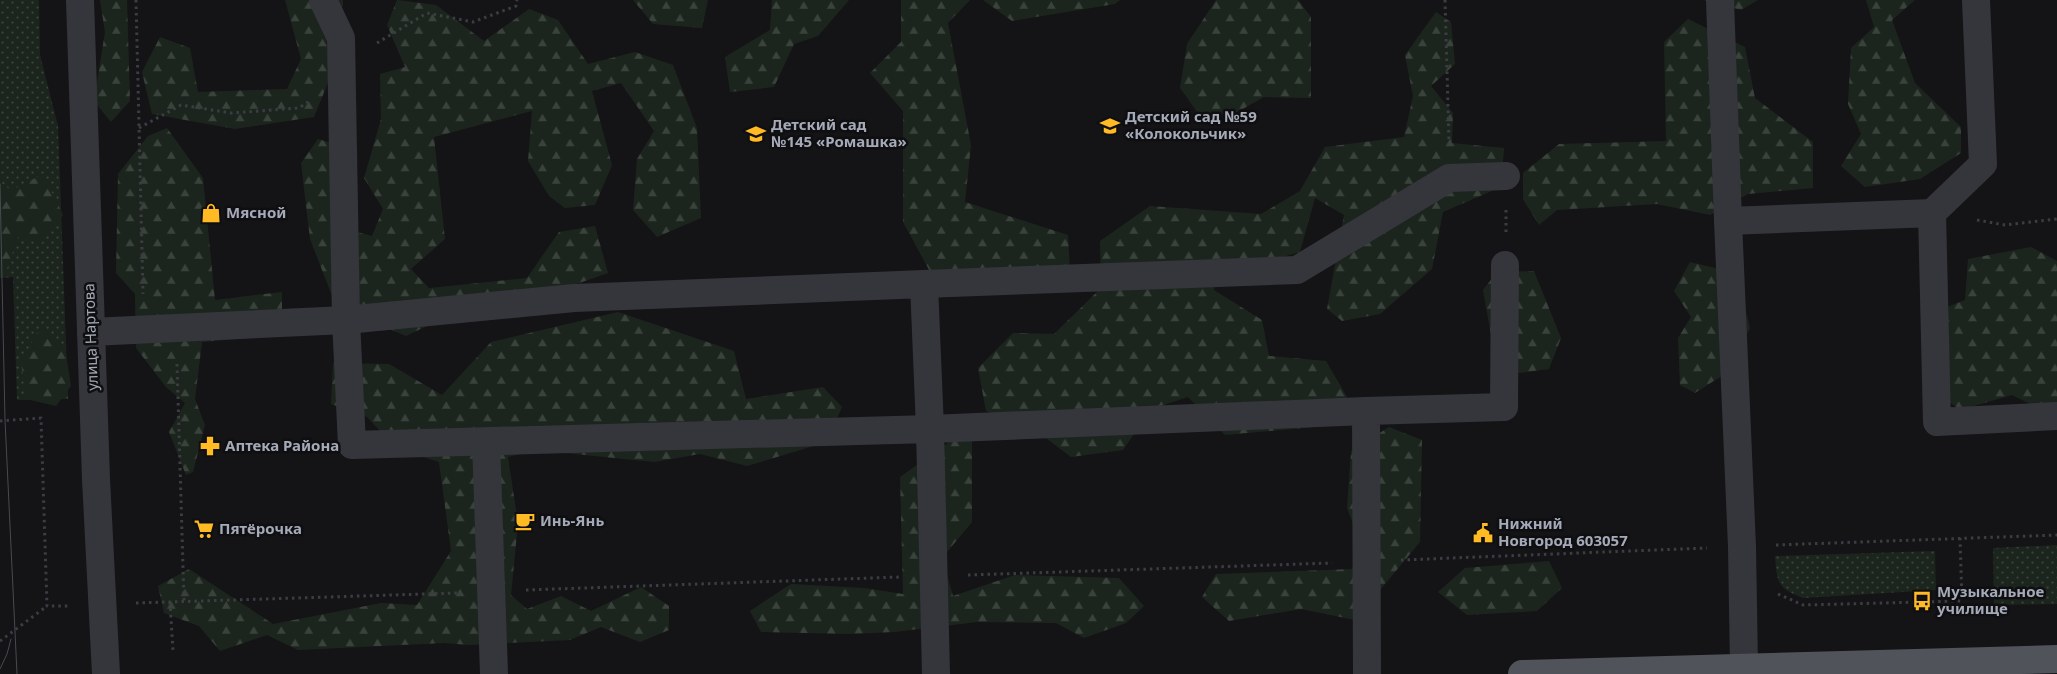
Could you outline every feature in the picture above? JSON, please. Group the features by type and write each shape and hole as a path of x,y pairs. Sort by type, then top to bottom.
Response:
{"main road":[{"path":"1522,674 2057,659"}],"street":[{"name":"улица Нартова","path":"80,0 91,332 106,674"},
{"path":"323,0 341,38 346,320 352,445 930,429 1504,407 1505,265"},
{"path":"1720,0 1742,547 1744,667"},
{"path":"1728,221 1932,213 1983,164 1976,0"},
{"path":"91,332 346,320 574,298 1297,270 1450,178 1506,176"},
{"path":"1932,213 1937,422 2057,416"},
{"path":"924,284 930,429 936,674"},
{"path":"1366,411 1367,674"},
{"path":"486,442 494,674"}],"path":[{"path":"136,0 144,314 176,345 184,601"},
{"path":"1445,0 1450,178"},
{"path":"1505,265 1506,176"},
{"path":"1932,213 2005,224 2057,219"},
{"path":"0,421 41,418 48,606"},
{"path":"1776,546 2057,534"},
{"path":"1960,538 1962,607"},
{"path":"1775,590 1779,596 1803,605 1962,601"},
{"path":"170,602 173,651"},
{"path":"0,641 48,606 102,605"}],"green space":[{"path":"0,0 39,0 40,55 58,126 68,399 17,400 13,277 0,278"},
{"path":"100,0 127,0 130,101 111,122 94,101 105,32"},
{"path":"285,0 343,0 343,6 325,24 330,78 314,117 235,129 152,114 142,72 160,37 190,48 198,92 287,89 301,59"},
{"path":"397,0 436,5 484,41 529,9 558,20 588,64 635,52 673,65 697,128 701,218 657,237 633,210 637,159 654,131 621,83 592,91 612,165 595,205 565,208 549,196 528,161 532,111 434,137 445,239 411,269 429,288 527,278 559,232 595,226 608,273 562,289 450,315 406,336 336,306 310,239 301,163 318,139 348,148 357,232 372,236 383,209 364,178 381,119 380,74 405,67 387,25"},
{"path":"633,0 708,0 702,28 653,24"},
{"path":"772,0 849,0 818,36 794,44 774,87 730,92 725,57 770,30"},
{"path":"901,0 970,0 948,23 971,145 965,202 1068,235 1070,272 934,279 903,222 903,111 870,73 901,42"},
{"path":"983,0 1120,0 1115,4 1012,21"},
{"path":"1216,0 1298,0 1311,17 1311,98 1264,97 1232,115 1198,113 1180,88 1187,44"},
{"path":"1703,0 1758,0 1741,10"},
{"path":"1866,0 1915,0 1892,20 1915,83 1961,127 1961,153 1920,179 1865,187 1841,166 1861,134 1848,104 1851,48 1874,27"},
{"path":"1436,12 1451,22 1455,64 1431,86 1453,113 1452,143 1504,148 1501,187 1443,212 1432,269 1380,314 1342,321 1327,309 1344,215 1315,198 1300,252 1261,263 1219,262 1214,290 1262,320 1269,356 1326,361 1347,397 1325,426 1225,435 1188,397 1151,409 1123,450 1071,457 1038,432 986,411 978,368 1013,333 1054,334 1101,288 1100,241 1150,206 1261,214 1300,191 1325,147 1404,137 1413,96 1405,55"},
{"path":"1688,19 1745,47 1755,98 1813,142 1813,188 1748,194 1710,215 1657,204 1557,210 1539,225 1523,199 1523,173 1559,144 1666,141 1664,42"},
{"path":"167,128 203,178 215,300 282,292 282,311 258,337 202,342 195,399 205,425 193,472 186,475 169,432 185,403 166,387 136,348 135,294 116,273 118,174 148,136"},
{"path":"43,174 63,215 40,245 19,235 5,274 0,276 0,177 10,191"},
{"path":"2031,247 2057,261 2057,417 2012,395 1960,410 1923,382 1922,317 1965,300 1968,259"},
{"path":"1690,262 1736,273 1750,328 1728,372 1695,393 1680,385 1678,338 1691,317 1674,291"},
{"path":"1534,271 1561,338 1549,369 1518,373 1492,340 1483,290 1497,272"},
{"path":"618,312 734,351 746,399 823,387 842,407 827,442 747,466 700,454 654,462 535,450 508,457 518,523 511,595 527,609 561,596 591,611 641,587 669,606 669,630 640,642 601,627 570,640 469,645 444,643 298,650 267,635 220,651 199,626 164,613 158,586 189,569 273,624 381,603 417,605 451,551 439,462 397,449 367,417 331,404 333,363 389,364 442,395 491,342"},
{"path":"42,324 65,348 71,386 56,406 26,399 21,362"},
{"path":"1389,427 1422,440 1420,542 1355,620 1301,609 1229,621 1202,597 1216,574 1352,569 1360,542 1347,508 1351,451"},
{"path":"972,440 972,522 942,558 953,596 1015,575 1119,578 1144,606 1126,623 1084,638 1056,623 977,622 894,632 847,634 761,632 750,611 791,584 864,588 903,594 900,477 949,442"},
{"path":"2057,545 2057,604 1994,605 1993,548"},
{"path":"1935,551 1936,590 1803,598 1788,591 1780,583 1775,556"},
{"path":"1549,561 1562,588 1537,611 1467,615 1438,592 1465,568"}],"tram line":[{"path":"0,184 5,420 17,674"},
{"path":"0,669 11,639"}],"place":[{"name":"Детский сад №59 «Колокольчик»","path":"1110,126"},
{"name":"Детский сад №145 «Ромашка»","path":"756,134"},
{"name":"Мясной","path":"211,213"},
{"name":"Аптека Района","path":"210,446"},
{"name":"Инь-Янь","path":"525,521"},
{"name":"Пятёрочка","path":"204,529"},
{"name":"Нижний Новгород 603057","path":"1483,533"},
{"name":"Музыкальное училище","path":"1922,601"}]}
